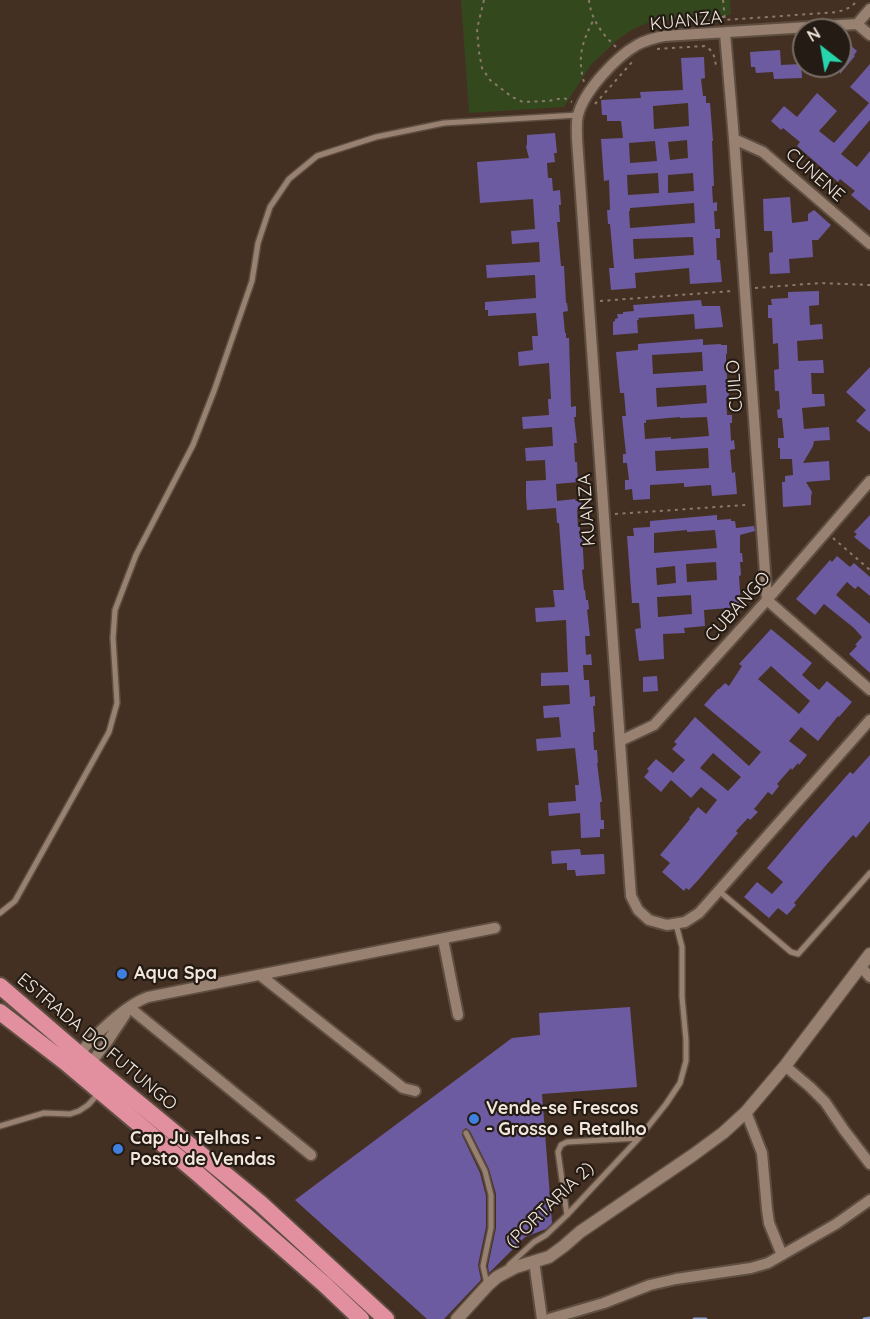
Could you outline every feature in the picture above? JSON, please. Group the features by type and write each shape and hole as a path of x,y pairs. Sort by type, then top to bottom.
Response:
{"highway":[{"name":"ESTRADA DO FUTUNGO","path":"0,986 84,1059 260,1203 386,1319"},
{"name":"ESTRADA DO FUTUNGO","path":"0,1012 65,1062 247,1216 362,1319"}],"street":[{"path":"870,9 857,24 870,35"},
{"name":"KUANZA","path":"676,924 667,925 650,920 638,910 631,896 577,139 590,91 624,54 651,38 857,24"},
{"name":"CUILO","path":"725,33 766,600"},
{"name":"CUNENE","path":"734,138 763,152 870,244"},
{"name":"CUBANGO","path":"620,741 654,725 870,481"},
{"path":"766,600 870,690"},
{"path":"676,924 686,922 699,913 870,720"},
{"path":"84,1059 108,1042 129,1008 148,997 495,928"},
{"path":"443,939 458,1015"},
{"path":"457,1319 492,1281 516,1267 549,1257 588,1226 693,1155 746,1112 785,1066 870,954"},
{"path":"861,967 870,977"},
{"path":"260,975 403,1088 415,1091"},
{"path":"129,1008 311,1155"},
{"path":"785,1066 825,1102 870,1164"},
{"path":"746,1112 762,1153 767,1209 782,1255"},
{"path":"549,1319 604,1303 650,1285 768,1263 836,1224 870,1200"},
{"path":"534,1261 542,1319"}],"lane":[{"path":"0,913 15,901 110,732 117,703 113,638 115,610 136,555 193,445 252,281 258,243 270,207 289,179 318,156 376,137 444,123 584,110"},
{"path":"719,891 791,952 800,954 870,873"},
{"name":"(PORTARIA 2)","path":"492,1281 567,1215 639,1138 680,1083 686,1060 686,1040 681,979 682,947 676,924"},
{"path":"0,1126 44,1113 70,1114 79,1111 100,1092"},
{"path":"466,1133 485,1172 490,1195 491,1228 483,1266 492,1281"},
{"path":"567,1215 558,1152 561,1145 567,1142 639,1138"}],"path":[{"path":"484,0 477,29 482,68 490,80 512,97 523,102 564,98 584,110 638,58"},
{"path":"588,0 594,19 602,33 624,54"},
{"path":"590,9 589,5 594,0"},
{"path":"723,0 725,17"},
{"path":"703,24 717,15 725,17 725,20 838,12 858,0"},
{"path":"590,91 585,85 580,68 585,36 594,19"},
{"path":"652,50 704,46 713,53 716,67"},
{"path":"755,288 820,284 870,285"},
{"path":"600,301 732,291"},
{"path":"615,514 746,505"},
{"path":"834,538 870,570"}],"green space":[{"path":"461,0 730,0 731,15 652,21 633,29 617,40 590,66 564,107 469,113"}],"building":[{"path":"852,47 857,51 852,60"},
{"path":"780,50 781,65 792,64 792,78 802,78 774,79 773,72 756,73 755,67 751,67 750,52"},
{"path":"704,57 705,78 701,79 703,96 706,96 706,103 710,103 713,141 713,203 717,202 717,211 714,211 715,229 720,229 720,238 716,238 717,260 720,260 722,282 690,284 689,268 635,273 636,288 611,290 609,268 614,268 607,210 610,210 609,180 604,181 601,139 623,138 621,121 607,121 607,115 602,115 601,100 641,98 640,92 683,90 681,58","holes":["688,103 689,126 654,129 653,106","687,140 688,158 670,160 668,142","655,141 657,161 630,163 629,143","658,173 659,193 628,195 627,175","693,173 694,191 668,193 668,175","694,203 695,223 630,228 630,208","693,237 694,255 634,259 633,239"]},
{"path":"870,64 870,120 841,154 857,167 870,151 870,211 851,195 855,191 840,179 838,182 797,146 800,142 771,121 784,106 797,117 817,93 837,111 819,131 834,143 869,103 850,87"},
{"path":"555,133 557,153 554,153 555,162 547,163 548,178 552,178 553,191 560,190 560,222 557,222 568,311 563,312 566,338 569,338 571,407 576,406 576,417 574,417 577,443 574,443 578,482 556,484 557,501 581,500 582,509 577,510 578,527 582,532 584,569 582,570 586,600 588,600 590,636 585,636 586,655 591,654 592,665 583,665 584,680 589,680 590,697 595,696 595,706 593,706 594,750 597,750 602,802 600,802 601,820 604,820 604,829 600,829 600,837 581,838 580,813 549,816 548,803 576,801 575,785 579,785 575,748 537,751 536,739 561,737 559,717 544,718 543,706 570,704 569,685 541,686 541,673 568,672 566,620 536,622 535,608 555,607 553,590 564,590 556,508 527,510 526,496 526,481 546,480 545,460 526,461 525,448 553,446 552,427 523,429 522,417 549,415 548,399 551,399 549,363 519,366 518,352 533,350 532,336 538,336 536,313 488,316 488,310 485,310 485,302 536,298 535,275 487,278 486,265 540,262 539,242 512,244 511,231 535,229 533,199 480,203 477,162 529,158 526,147 527,135"},
{"path":"790,197 792,223 808,221 808,214 814,210 831,225 818,240 812,240 813,257 789,259 790,273 770,274 769,253 773,252 772,231 764,231 763,199"},
{"path":"819,291 819,305 809,306 810,325 822,324 823,339 797,341 798,361 823,360 824,373 811,373 812,394 824,394 825,406 802,408 804,429 829,427 830,440 814,441 803,463 829,461 830,480 806,482 812,492 811,505 783,507 782,482 785,482 785,476 793,475 792,459 780,459 780,448 778,448 778,438 784,438 782,418 778,418 777,410 780,409 779,391 775,391 774,370 779,369 778,343 773,344 772,318 768,318 768,305 772,305 771,299 788,298 788,292"},
{"path":"701,300 702,306 720,306 723,327 695,329 694,314 638,318 638,333 613,335 613,322 618,318 617,314 634,311 633,305"},
{"path":"703,339 703,345 727,345 729,398 726,398 727,415 732,415 731,441 734,440 735,449 730,450 737,494 712,496 711,485 684,487 684,483 650,485 650,499 633,500 632,489 625,490 625,480 629,480 627,463 623,463 623,454 626,454 622,416 626,416 624,393 620,393 616,352 638,350 638,344","holes":["702,352 703,371 653,374 652,355","706,385 707,403 657,407 656,388","707,417 709,436 645,439 644,423 646,420","708,448 709,468 656,471 655,451"]},
{"path":"870,367 870,432 856,421 866,410 846,392"},
{"path":"717,515 717,520 735,521 736,528 754,526 755,531 740,535 740,553 742,553 743,562 740,562 741,575 739,576 741,607 704,610 705,626 684,628 685,633 663,634 664,659 639,661 635,629 641,628 639,603 632,603 627,536 634,536 633,528 650,527 650,521","holes":["715,530 717,548 654,553 654,533","716,562 717,580 687,582 686,564","675,566 676,583 657,585 656,568","691,595 692,614 658,617 657,597"]},
{"path":"870,515 870,550 854,537 857,534 854,532"},
{"path":"837,556 850,567 854,563 870,577 870,596 858,586 855,589 847,582 836,595 870,624 870,673 849,654 862,637 854,628 824,604 815,615 796,599 830,560 832,562"},
{"path":"771,629 812,663 802,675 819,690 827,681 852,702 818,741 801,727 789,741 807,755 777,784 779,786 772,795 768,792 754,809 758,812 750,820 748,818 700,878 689,890 686,888 684,891 662,872 670,863 660,855 698,807 706,814 717,800 701,787 691,798 671,780 661,792 644,777 649,771 647,769 656,759 673,773 685,760 672,749 677,744 674,742 695,717 749,766 761,752 704,705 725,683 729,686 742,666 739,664","holes":["771,666 810,701 799,714 758,679","713,753 741,777 728,791 700,768"]},
{"path":"657,676 658,691 643,692 643,677"},
{"path":"870,755 870,821 856,838 853,835 828,863 794,903 796,905 787,915 778,908 769,918 744,897 757,882 772,894 783,882 767,868 850,772 853,774"},
{"path":"580,849 581,855 604,854 605,874 576,876 575,870 567,870 567,863 552,864 551,851"},
{"name":"Vende-se Frescos - Grosso e Retalho","path":"630,1007 637,1087 542,1094 552,1223 546,1229 525,1237 489,1273 488,1266 496,1228 496,1194 489,1169 470,1131 466,1128 462,1131 480,1173 486,1196 486,1227 478,1265 481,1280 444,1319 427,1319 295,1200 512,1038 540,1035 539,1013"}],"waterway":[{"path":"864,1319 870,1318"},
{"path":"694,1319 706,1319"}],"place":[{"name":"Aqua Spa","path":"122,974"},
{"name":"Vende-se Frescos - Grosso e Retalho","path":"474,1119"},
{"name":"Cap Ju Telhas - Posto de Vendas","path":"118,1149"}]}
